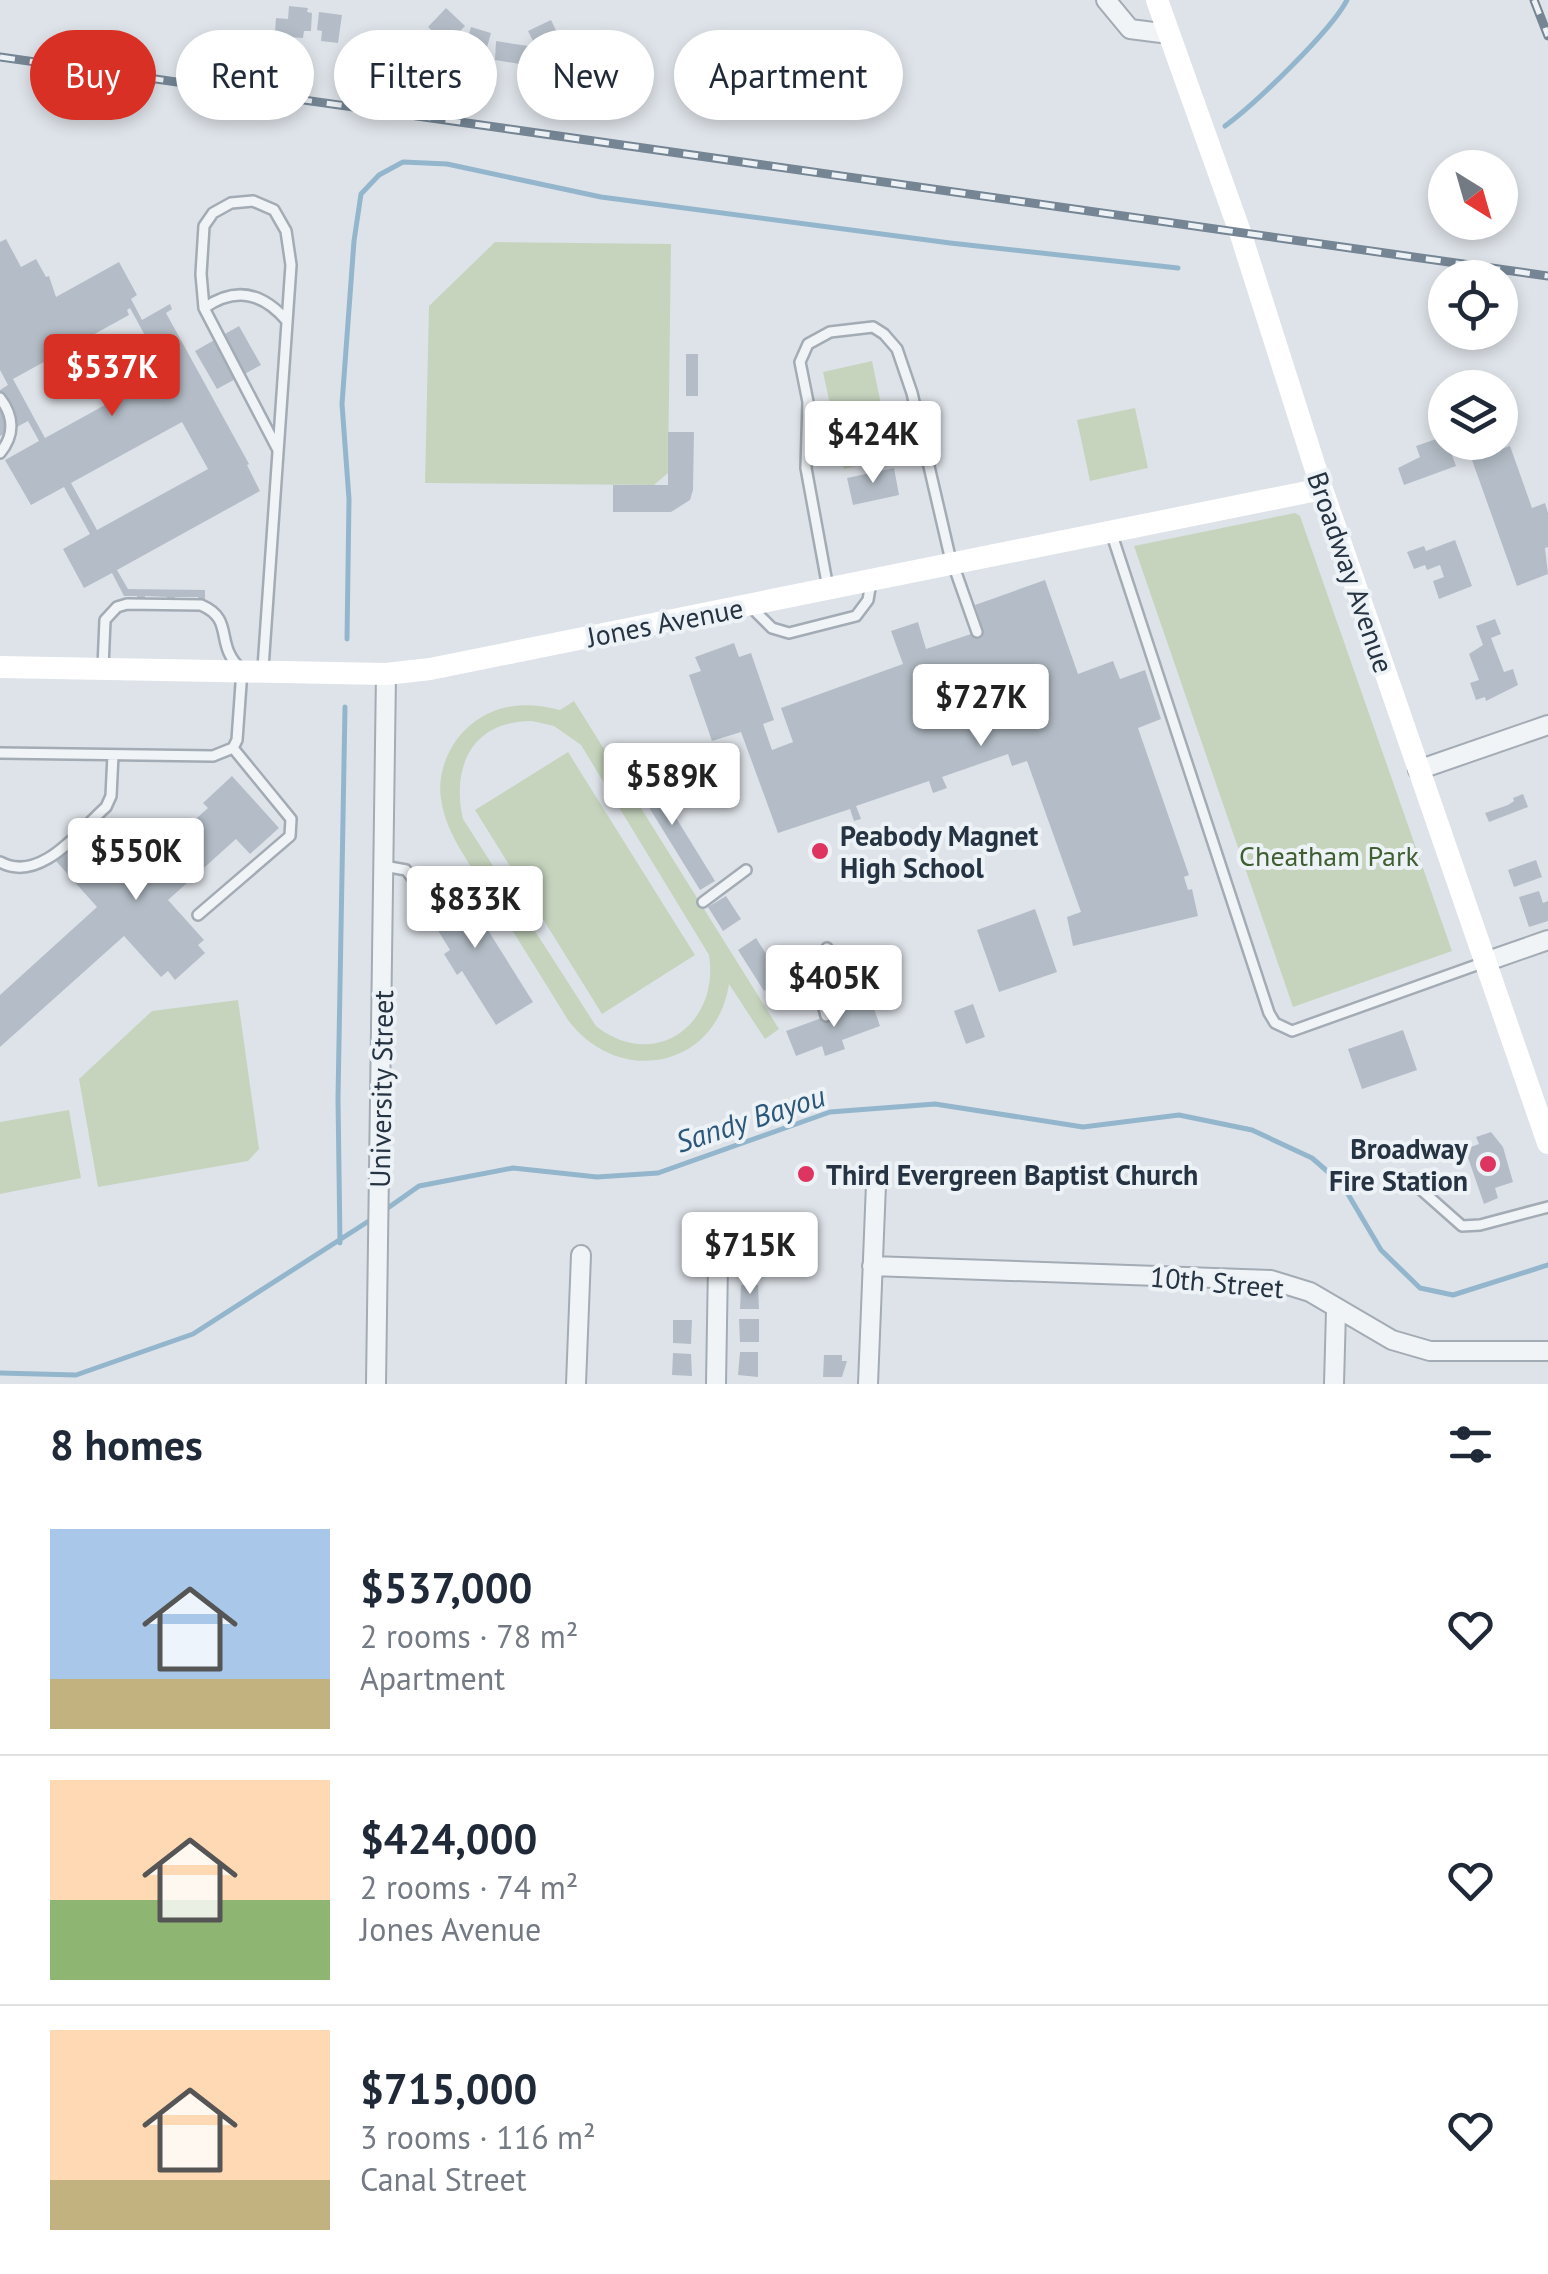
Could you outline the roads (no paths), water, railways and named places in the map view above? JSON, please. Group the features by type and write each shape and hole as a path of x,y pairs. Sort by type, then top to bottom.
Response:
{"street":[{"path":"1106,0 1130,29 1169,34"},
{"name":"Broadway Avenue","path":"1157,0 1240,232 1322,489 1548,1143"},
{"name":"Jones Avenue","path":"0,667 386,674 447,666 1322,489"},
{"name":"University Street","path":"376,1384 386,674"},
{"path":"1418,770 1548,726"},
{"path":"1485,962 1548,940"},
{"path":"868,1384 876,1184"},
{"path":"576,1384 581,1255"},
{"path":"716,1384 718,1264"},
{"name":"10th Street","path":"872,1266 1271,1280 1310,1292 1336,1311 1392,1340 1430,1351 1548,1351"},
{"path":"1334,1384 1336,1311"}],"lane":[{"path":"0,754 213,756 233,748 237,740 252,670 278,450 291,265 286,230 274,210 252,201 230,203 213,212 204,226 204,308 278,450"},
{"path":"204,308 218,298 245,294 272,303 287,321"},
{"path":"828,589 806,468 808,402 800,362 808,344 830,332 873,327 897,350 912,393 952,564 977,632"},
{"path":"0,398 12,423 0,453"},
{"path":"1111,532 1268,1013 1275,1023 1292,1031 1485,962"},
{"path":"749,605 772,628 788,632 856,616 868,600 872,580"},
{"path":"103,668 104,620 117,607 127,604 201,605 212,610 223,626 229,659 252,670"},
{"path":"198,915 290,836 293,826 233,748"},
{"path":"0,862 15,868 38,864 106,807 113,755"},
{"path":"384,866 406,870 425,894"},
{"path":"703,902 746,870"},
{"path":"826,1016 814,969 828,948"},
{"path":"1409,1178 1462,1226 1548,1207"}],"waterway":[{"path":"1225,126 1291,67 1347,0"},
{"path":"347,639 349,499 342,404 354,241 361,194 379,175 403,162 447,164 601,197 950,243 1178,268"},
{"path":"340,1243 338,1098 345,707"},
{"name":"Sandy Bayou","path":"385,1210 419,1186 513,1168 597,1177 658,1173 830,1112 935,1104 1083,1127 1179,1115 1252,1130 1312,1158 1342,1184 1381,1250 1420,1288 1453,1295 1548,1265"},
{"name":"Sandy Bayou","path":"0,1373 76,1375 193,1334 372,1219"}],"railway":[{"path":"1534,0 1548,36"},
{"path":"0,57 1548,276"}],"place":[{"name":"Peabody Magnet High School","path":"820,851"},
{"name":"Broadway Fire Station","path":"1488,1164"},
{"name":"Third Evergreen Baptist Church","path":"806,1174"}],"park label":[{"name":"Cheatham Park","path":"1329,855"}]}
